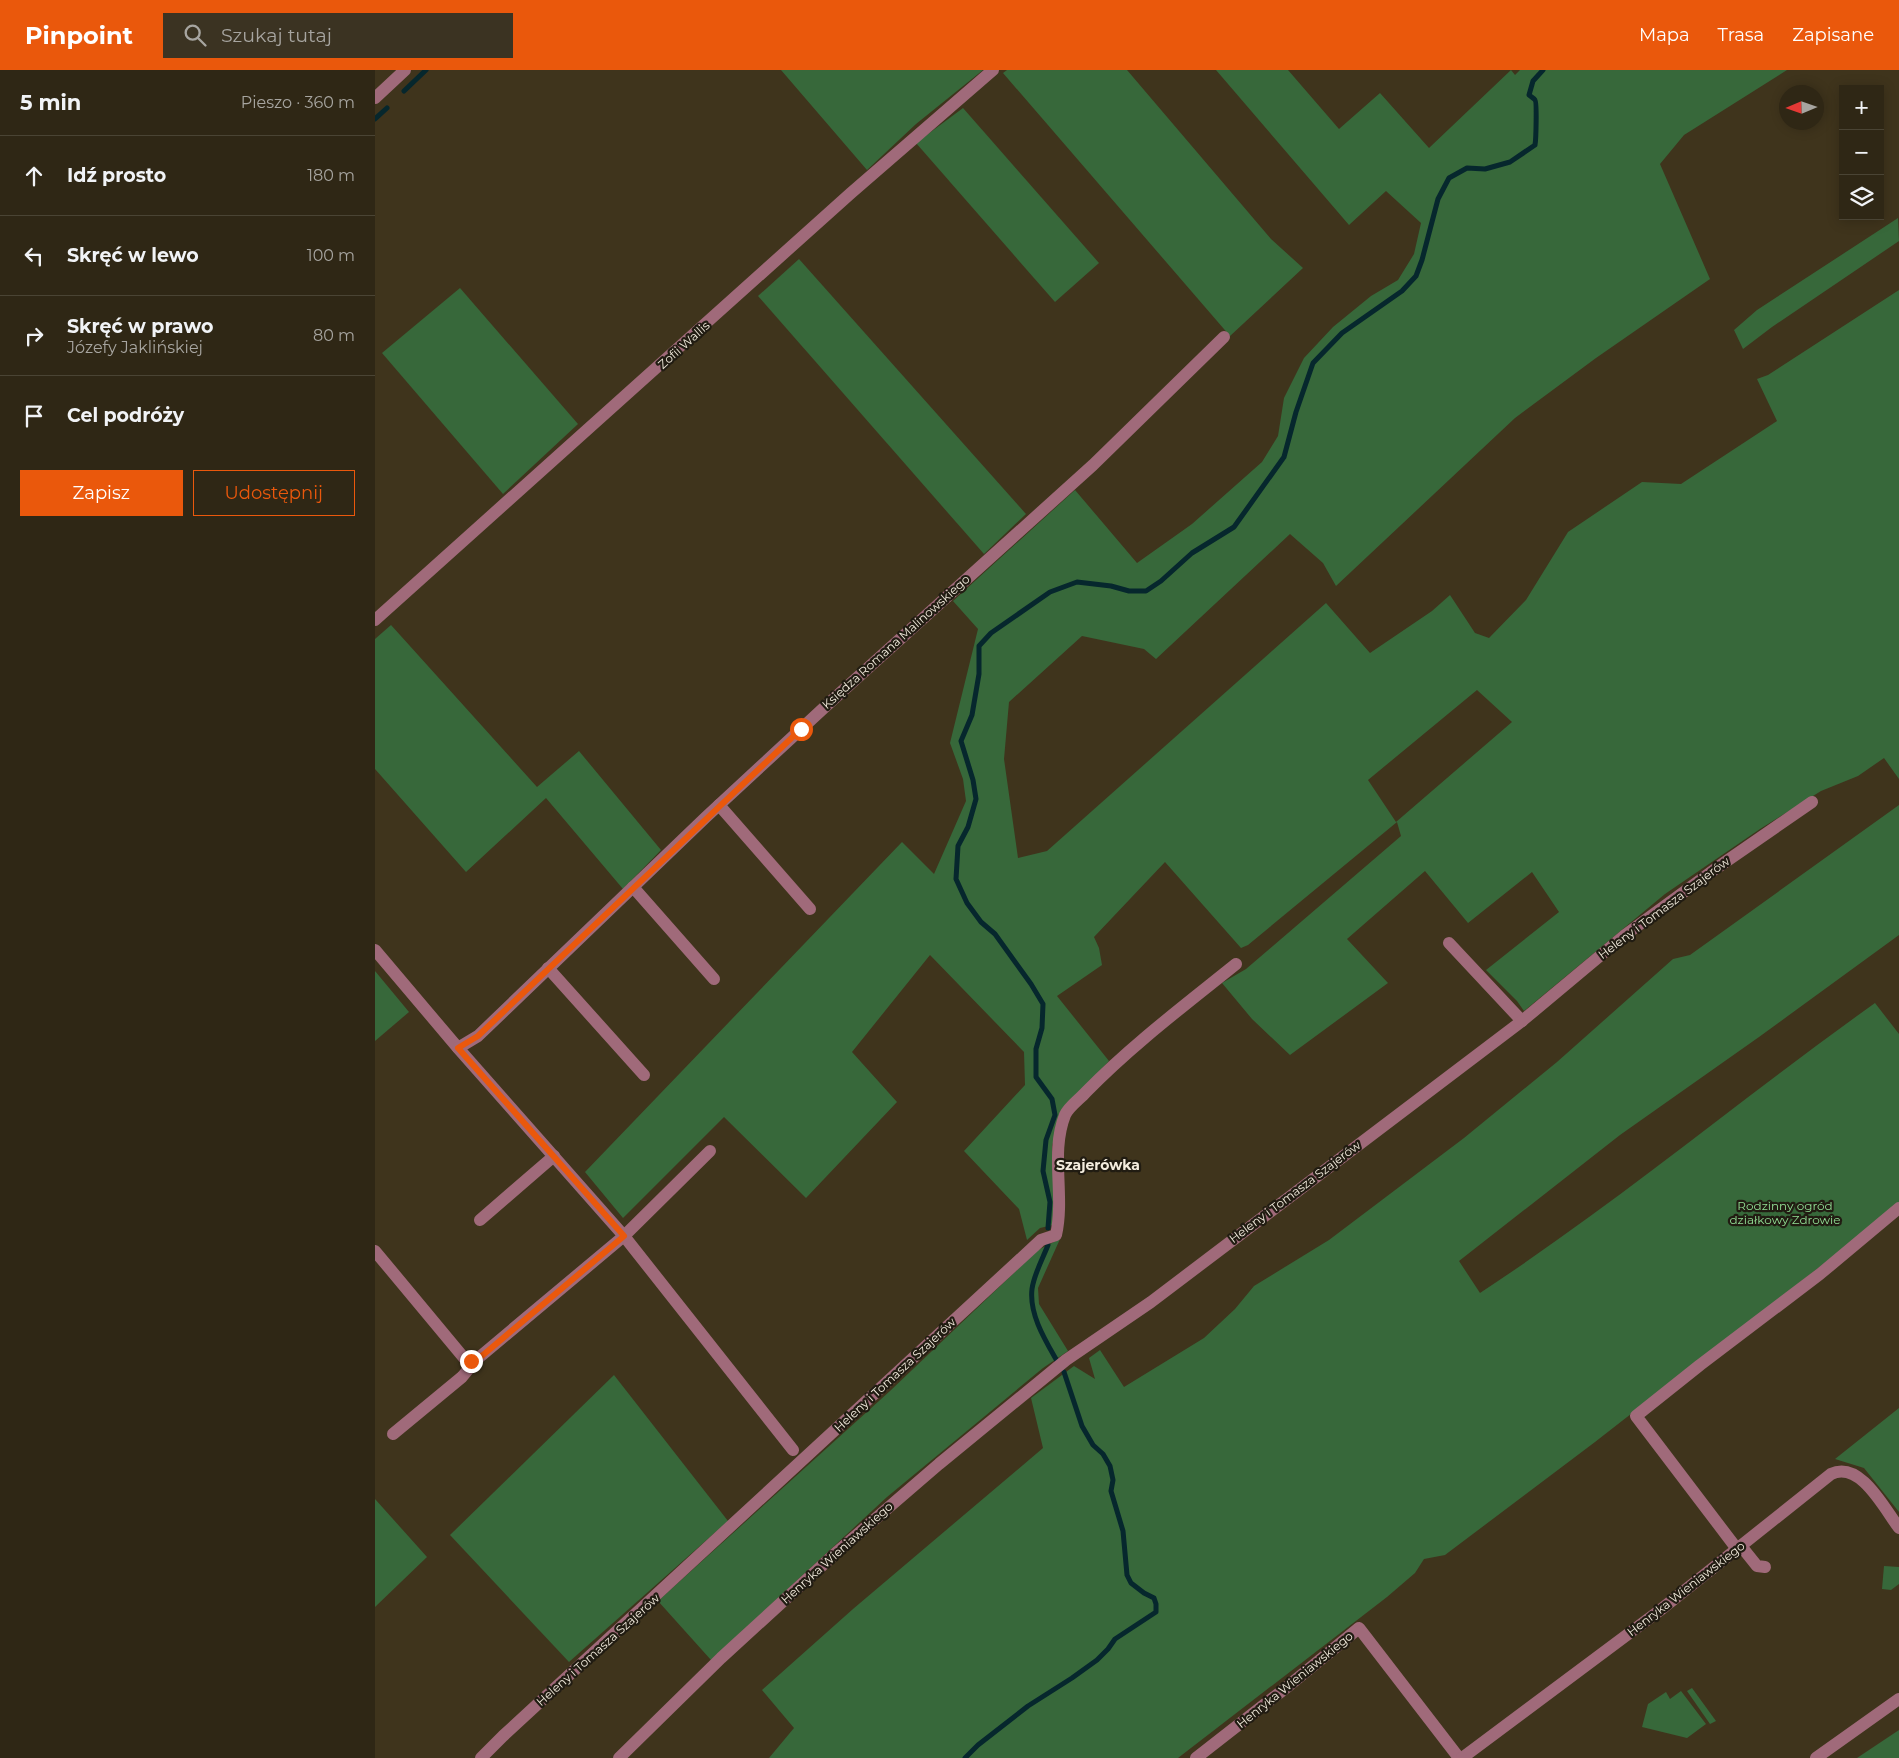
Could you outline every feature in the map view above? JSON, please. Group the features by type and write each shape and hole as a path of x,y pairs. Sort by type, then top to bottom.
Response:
{"street":[{"path":"375,98 405,70"},
{"name":"Zofii Wallis","path":"375,620 851,193 993,70"},
{"name":"Księdza Romana Malinowskiego","path":"458,1048 478,1036 719,805 1093,465 1224,337"},
{"name":"Heleny i Tomasza Szajerów","path":"1066,1360 1151,1302 1522,1021 1625,935 1718,867 1812,802"},
{"path":"719,805 810,909"},
{"path":"633,887 715,979"},
{"path":"1449,943 1522,1021"},
{"path":"375,950 458,1048 624,1236 793,1450"},
{"name":"Heleny i Tomasza Szajerów","path":"481,1758 1041,1240 1056,1235 1060,1198 1059,1140 1066,1113 1129,1051 1236,964"},
{"path":"548,968 644,1075"},
{"path":"393,1434 462,1377 476,1360 624,1236 710,1151"},
{"path":"480,1220 554,1156"},
{"path":"1765,1567 1757,1566 1739,1548 1636,1416 1791,1297 1899,1208"},
{"path":"375,1251 465,1358 471,1361 476,1360"},
{"name":"Henryka Wieniawskiego","path":"619,1758 721,1658 837,1551 1066,1360"},
{"name":"Henryka Wieniawskiego","path":"1196,1758 1287,1688 1359,1628 1460,1758 1649,1619 1838,1470 1859,1476 1899,1528"},
{"path":"1816,1758 1899,1699"}],"green space":[{"path":"781,70 983,70 916,124 867,170"},
{"path":"1007,70 1127,70 1271,239 1303,268 1230,336 1003,73"},
{"path":"1216,70 1288,70 1339,129 1380,93 1429,148 1511,70 1515,75 1520,70 1787,70 1684,135 1660,164 1710,279 1596,358 1515,418 1336,586 1323,563 1290,534 1156,659 1144,649 1082,636 1009,702 1004,759 1018,858 1047,851 1326,603 1370,653 1432,611 1450,595 1475,633 1489,638 1526,600 1568,532 1642,482 1681,484 1777,421 1757,379 1768,375 1899,290 1899,779 1884,758 1858,776 1821,791 1760,829 1665,894 1524,1011 1517,1001 1486,970 1559,912 1532,872 1468,923 1425,871 1347,939 1388,983 1290,1055 1252,1019 1222,983 1246,969 1401,836 1397,822 1248,945 1241,948 1165,862 1094,937 1099,948 1102,965 1057,996 1109,1061 1062,1111 1052,1146 1055,1195 1053,1225 1040,1228 1027,1240 1019,1209 964,1151 1025,1085 1024,1052 930,955 852,1052 897,1102 806,1198 724,1117 623,1218 585,1172 902,842 934,874 966,801 963,779 950,743 978,629 953,601 1075,490 1137,563 1192,524 1262,462 1278,436 1284,398 1304,358 1333,327 1371,296 1398,280 1414,254 1421,223 1386,191 1349,225","holes":["1477,690 1512,722 1396,822 1368,780"]},
{"path":"963,108 1099,263 1055,302 916,143"},
{"path":"1898,218 1899,241 1772,327 1743,349 1734,330 1757,310"},
{"path":"799,259 1026,514 984,554 758,296"},
{"path":"460,288 578,424 503,494 382,353"},
{"path":"391,625 537,787 579,751 661,850 623,889 546,798 466,872 375,769 375,639"},
{"name":"Rodzinny ogród działkowy Zdrowie","path":"1899,805 1899,935 1620,1135 1459,1261 1480,1293 1581,1223 1875,1003 1899,1034 1899,1205 1595,1442 1445,1555 1424,1559 1415,1573 1387,1597 1178,1758 769,1758 794,1728 762,1690 853,1609 1043,1448 1031,1398 1074,1366 1095,1379 1089,1358 1100,1350 1124,1387 1204,1338 1235,1309 1254,1286 1329,1240 1464,1138 1557,1062 1673,959 1690,955"},
{"path":"375,971 409,1012 375,1041"},
{"path":"1060,1239 1038,1288 1039,1304 1068,1351 1043,1368 887,1497 711,1660 658,1601 890,1391 1038,1250"},
{"path":"614,1375 728,1521 569,1662 450,1535"},
{"path":"1899,1408 1899,1512 1864,1468 1835,1459"},
{"path":"375,1499 427,1557 375,1607"},
{"path":"1884,1566 1899,1567 1899,1584 1891,1590 1882,1589"},
{"path":"1692,1688 1716,1721 1710,1724 1687,1691"},
{"path":"1681,1691 1706,1724 1687,1738 1642,1727 1648,1704 1666,1692 1670,1699"},
{"path":"1899,1730 1899,1758 1857,1758"}],"waterway":[{"path":"404,91 426,70"},
{"path":"1048,1228 1050,1202 1043,1171 1046,1140 1055,1115 1052,1099 1036,1077 1036,1049 1042,1028 1043,1004 995,934 981,922 967,903 956,879 958,846 968,827 976,799 973,780 961,741 972,715 979,674 979,646 991,633 1050,592 1077,582 1111,586 1129,591 1146,591 1161,581 1192,553 1234,527 1284,457 1296,412 1313,363 1342,333 1402,291 1416,276 1438,199 1449,178 1467,168 1485,169 1510,162 1535,145 1536,102 1529,95 1533,81 1543,70"},
{"path":"375,119 387,108"},
{"path":"1048,1245 1035,1278 1032,1298 1035,1317 1057,1361"},
{"path":"965,1758 978,1745 1028,1706 1097,1660 1115,1639 1156,1612 1154,1598 1131,1583 1127,1575 1123,1531 1111,1491 1113,1480 1110,1466 1103,1454 1093,1445 1082,1426 1064,1372"}],"district":[{"name":"Szajerówka","path":"1098,1165"}],"route":[{"path":"471,1361 483,1355 624,1236 506,1100 458,1048 478,1036 801,729"}]}
